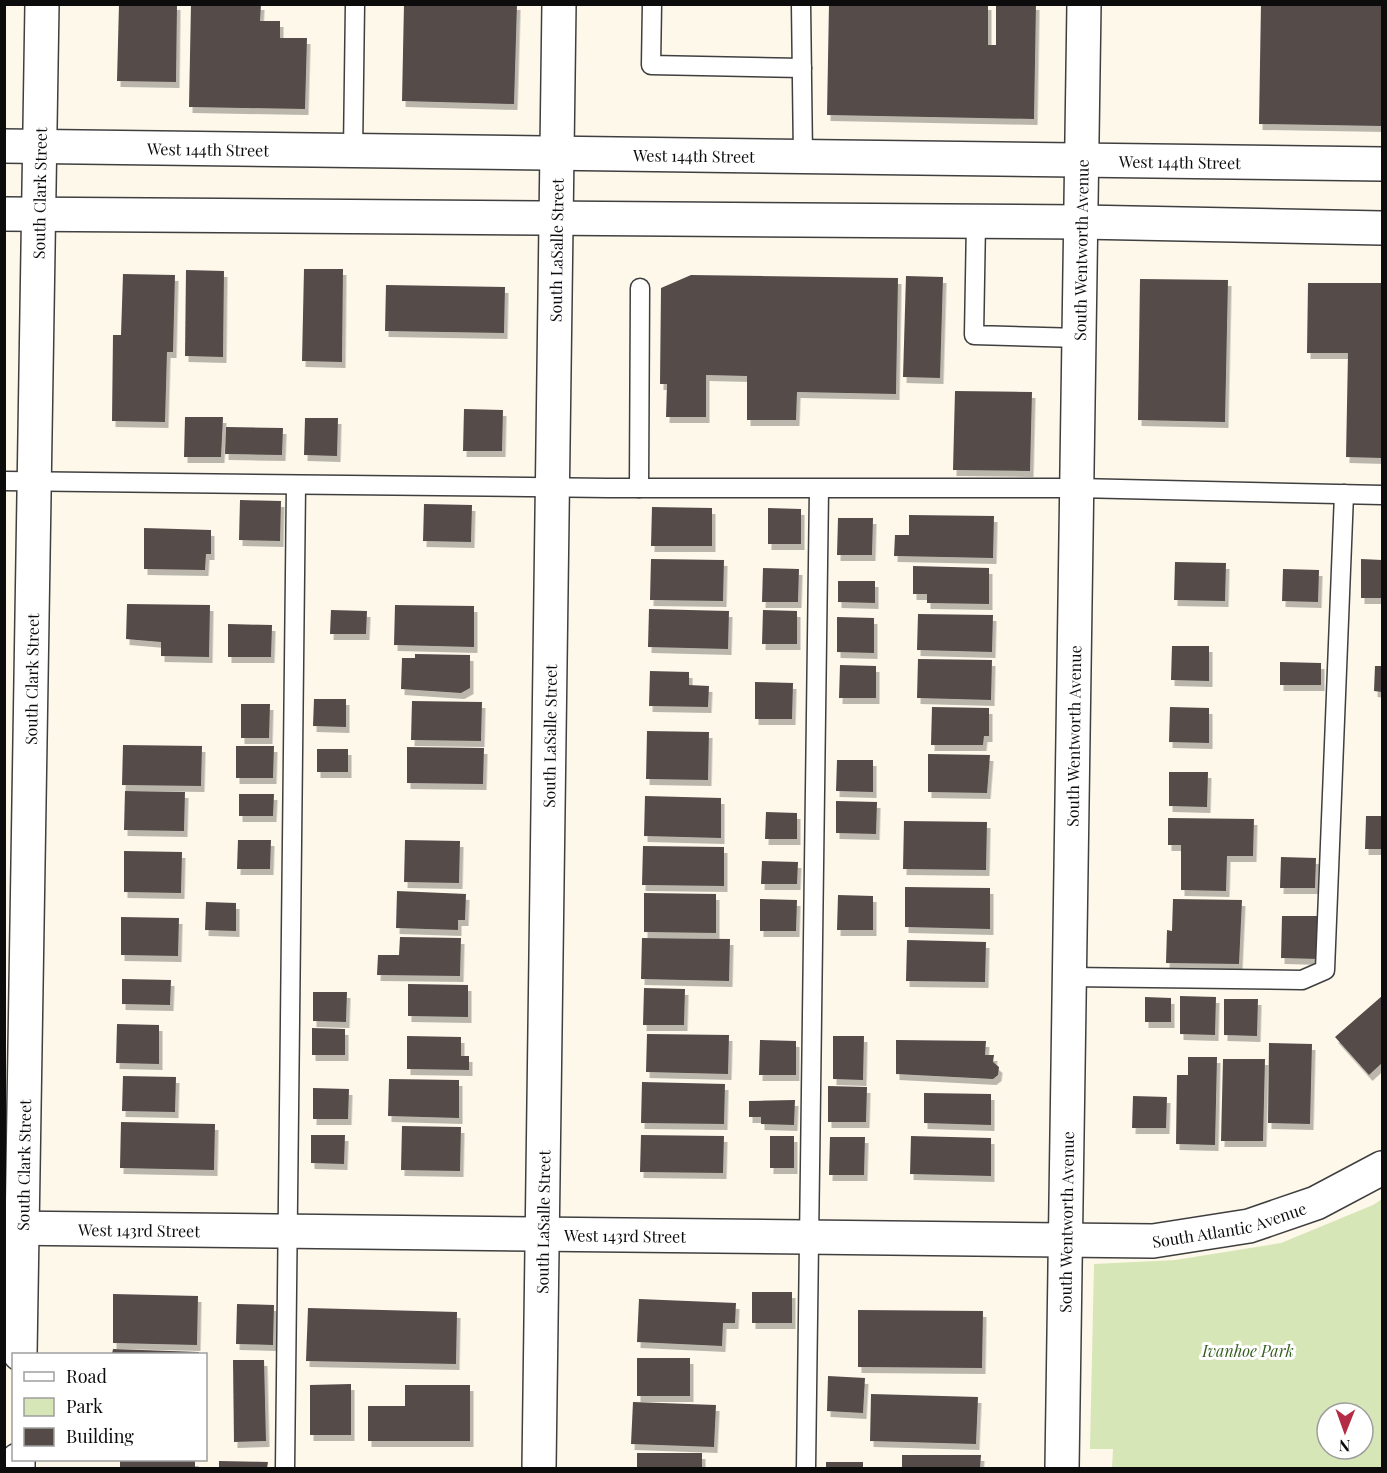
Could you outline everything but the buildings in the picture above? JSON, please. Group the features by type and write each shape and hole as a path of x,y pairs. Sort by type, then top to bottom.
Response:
{"street":[{"name":"South Clark Street","path":"20,1353 13,1228 19,482 39,215 42,4"},
{"name":"South LaSalle Street","path":"539,1468 560,4"},
{"name":"South Wentworth Avenue","path":"1062,1468 1084,4"},
{"name":"West 144th Street","path":"4,146 1383,164"},
{"path":"4,214 556,220 1081,222 1383,228"},
{"name":"South Atlantic Avenue","path":"1066,1242 1152,1241 1249,1226 1316,1203 1383,1168"},
{"name":"West 143rd Street","path":"13,1228 1066,1242"}],"lane":[{"path":"353,151 355,4"},
{"path":"652,4 651,65 802,69"},
{"path":"801,4 803,157"},
{"path":"976,222 974,335 1080,338"},
{"path":"639,488 640,288"},
{"path":"19,482 639,488 1077,489 1383,495"},
{"path":"285,1468 296,485"},
{"path":"806,1468 819,489"},
{"path":"1070,977 1302,980 1324,970 1344,494"}],"green space":[{"name":"Ivanhoe Park","path":"1382,1199 1382,1468 1112,1468 1113,1449 1090,1449 1094,1264 1175,1260 1281,1243 1373,1205"}]}
